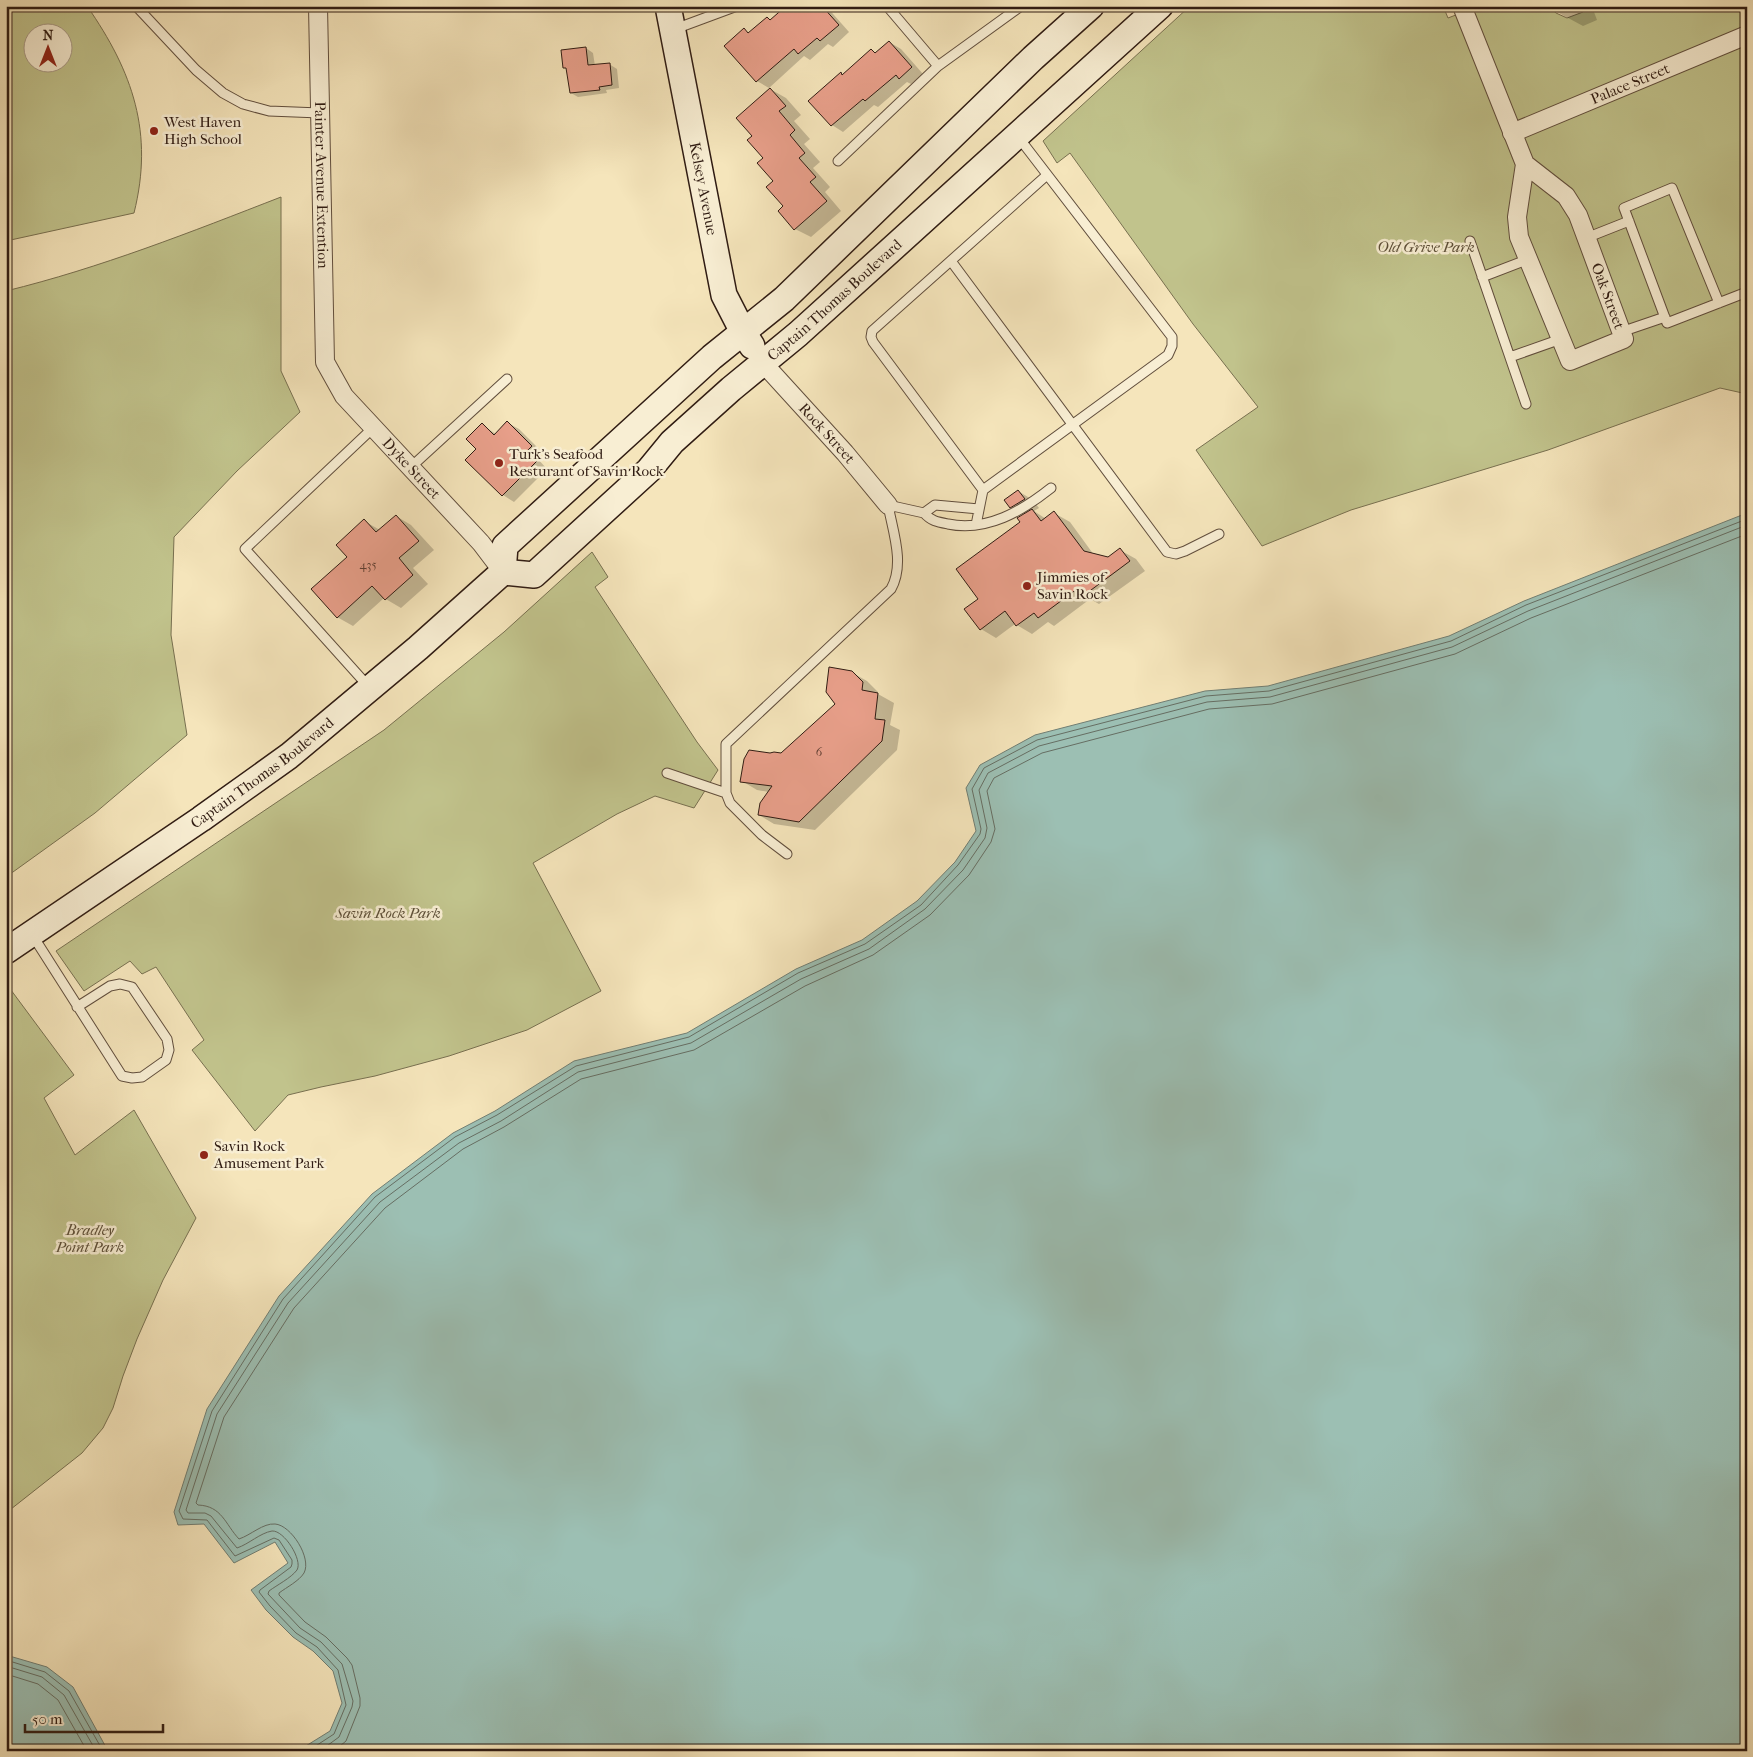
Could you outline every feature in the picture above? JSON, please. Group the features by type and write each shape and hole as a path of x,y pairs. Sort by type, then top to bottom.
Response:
{"main road":[{"path":"502,572 505,546 704,364 784,298 1033,58 1091,6"},
{"name":"Captain Thomas Boulevard","path":"6,951 246,788 289,756 418,648 502,572 534,575 649,470 672,442 798,334 1018,137 1160,6"},
{"name":"Kelsey Avenue","path":"670,18 724,295 743,332 763,363"}],"street":[{"name":"Painter Avenue Extention","path":"318,6 325,362"},
{"name":"Oak Street","path":"1462,6 1525,164 1566,196 1578,215 1624,339 1570,360 1519,237 1517,217 1525,164"},
{"name":"Palace Street","path":"1512,133 1747,35"},
{"name":"Dyke Street","path":"325,362 344,396 482,543 502,572"},
{"name":"Rock Street","path":"763,363 888,505"}],"lane":[{"path":"136,6 196,70 223,93 244,104 269,111 320,113"},
{"path":"670,18 737,6"},
{"path":"887,6 938,66"},
{"path":"838,161 938,66 1021,6"},
{"path":"976,525 983,490 1168,355 1172,346 1172,337 1018,137"},
{"path":"983,490 871,337 872,331 1047,175"},
{"path":"1719,304 1672,188 1624,208 1667,323 1719,304 1747,292"},
{"path":"1586,238 1629,221"},
{"path":"1470,242 1526,404"},
{"path":"1482,277 1528,259"},
{"path":"951,260 1167,552 1176,554 1219,534"},
{"path":"1621,332 1665,317"},
{"path":"1510,356 1561,339"},
{"path":"411,467 507,379"},
{"path":"370,688 245,549 374,427"},
{"path":"787,854 762,835 730,804 726,793 726,744 891,589 896,580 898,569 888,505 924,513 932,521 952,525 976,525 1009,516 1036,500 1051,488"},
{"path":"924,513 935,505 979,509"},
{"path":"667,772 726,793"},
{"path":"32,934 78,1007 122,1076 142,1077 166,1060 169,1050 167,1039 132,987 120,984 110,986 78,1007"}],"green space":[{"path":"6,6 87,6 103,31 117,55 127,79 135,104 140,130 142,156 140,184 134,213 6,241"},
{"name":"Old Grive Park","path":"1190,6 1443,6 1448,18 1479,6 1548,6 1556,13 1567,18 1583,12 1588,6 1747,6 1747,394 1720,388 1548,450 1351,510 1262,546 1196,450 1258,407 1193,324 1070,153 1057,163 1043,141"},
{"path":"281,197 281,371 300,412 237,471 174,537 171,635 187,735 95,813 6,877 6,291 76,272 179,236"},
{"name":"Savin Rock Park","path":"592,552 608,577 595,587 697,742 718,770 694,808 655,796 617,814 533,863 601,991 527,1030 449,1056 375,1076 288,1095 255,1131 192,1050 204,1040 156,967 142,974 130,961 84,991 56,951 384,730 504,632"},
{"name":"Bradley Point Park","path":"8,986 74,1075 44,1098 75,1155 134,1110 196,1218 163,1280 137,1339 113,1408 103,1428 82,1453 6,1513 6,987"}],"water":[{"path":"1747,513 1747,1751 243,1751 244,1747 301,1749 330,1731 342,1703 333,1671 313,1651 293,1637 266,1610 251,1590 288,1563 275,1542 234,1563 204,1524 178,1525 174,1512 207,1409 279,1296 372,1194 453,1133 495,1111 574,1061 687,1033 796,969 862,940 917,901 955,862 976,831 966,788 980,765 1035,735 1205,691 1268,686 1449,636 1524,601"},
{"path":"6,1655 47,1667 73,1687 108,1751 6,1751"}],"building":[{"path":"786,6 822,6 839,25 820,41 817,38 798,54 794,49 756,82 724,46 744,28 748,33 767,17 770,20"},
{"path":"889,41 912,67 899,79 896,75 865,101 863,99 831,126 808,101 841,72 842,75 871,49 875,53"},
{"path":"586,47 588,65 610,63 612,85 599,87 600,90 570,93 566,68 563,68 561,50"},
{"path":"770,88 786,106 779,111 795,130 790,135 805,153 799,158 816,177 810,182 827,201 794,230 778,211 783,206 766,187 773,181 757,163 763,158 747,140 752,136 736,118"},
{"path":"507,421 532,446 527,451 537,461 502,496 465,460 476,449 466,439 482,423 494,435"},
{"path":"1018,490 1025,499 1010,508 1004,500"},
{"path":"1032,509 1041,521 1054,511 1084,551 1108,557 1120,548 1130,561 1083,596 1077,589 1038,618 1034,613 1016,626 1005,611 980,630 964,609 978,599 956,569 1020,522 1017,518"},
{"path":"396,515 419,541 399,558 413,575 385,600 372,586 337,618 311,589 347,557 336,545 364,519 376,532"},
{"path":"829,667 852,671 863,682 862,690 878,693 875,719 885,720 882,741 799,822 758,815 760,803 772,786 740,782 744,759 749,750 781,753 835,704 826,692"}],"place":[{"name":"West Haven High School","path":"154,131"},
{"name":"Turk's Seafood Resturant of Savin Rock","path":"499,463"},
{"name":"Jimmies of Savin Rock","path":"1027,586"},
{"name":"Savin Rock Amusement Park","path":"204,1155"}]}
